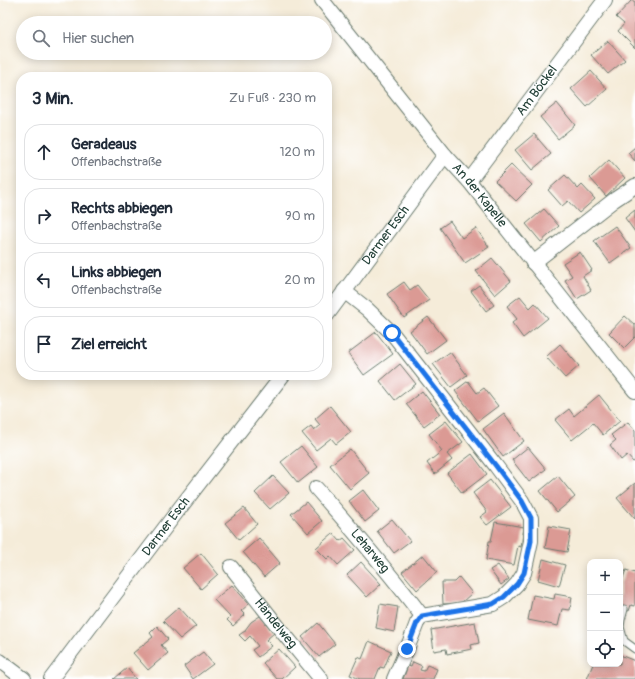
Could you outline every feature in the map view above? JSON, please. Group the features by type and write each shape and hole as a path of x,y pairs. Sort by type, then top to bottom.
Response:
{"street":[{"name":"An der Kapelle","path":"322,0 445,155 469,181 635,391"},
{"name":"Am Böckel","path":"469,181 605,0"},
{"name":"Darmer Esch","path":"332,308 445,155"},
{"path":"533,263 614,200 635,186"},
{"path":"344,291 367,309 392,333 496,466 522,501 531,518 531,541 524,573 517,584 504,597 493,604 422,616 417,623 394,679"},
{"name":"Darmer Esch","path":"51,679 171,519 279,380"},
{"name":"Leharweg","path":"316,488 360,539 422,616"},
{"name":"Händelweg","path":"231,568 321,679"},
{"path":"0,661 24,679"}],"lane":[{"path":"624,609 620,627 624,641 635,649"}],"building":[{"path":"632,0 635,2 635,48 618,31 624,24 616,17"},
{"path":"608,41 625,60 608,74 591,55"},
{"path":"591,71 607,89 587,107 571,89"},
{"path":"557,103 575,125 558,139 540,117"},
{"path":"534,134 551,154 532,170 515,150"},
{"path":"635,147 635,161 628,153"},
{"path":"609,160 625,178 606,196 590,178"},
{"path":"511,165 532,185 516,201 495,181"},
{"path":"565,175 578,189 582,185 595,199 579,213 568,201 562,206 548,190"},
{"path":"544,209 559,226 541,242 526,224"},
{"path":"635,210 635,232 625,218"},
{"path":"450,221 462,238 476,228 489,247 465,263 440,228"},
{"path":"615,226 631,248 610,263 594,241"},
{"path":"580,252 592,270 583,276 591,290 577,299 565,280 572,276 563,263"},
{"path":"492,258 511,281 495,295 476,271"},
{"path":"404,282 410,290 417,285 429,300 404,318 387,294"},
{"path":"479,285 494,305 486,311 471,291"},
{"path":"520,296 530,308 535,303 548,318 523,338 512,323 517,319 507,306"},
{"path":"625,316 635,325 635,337 624,348 609,333"},
{"path":"428,317 446,340 427,354 410,331"},
{"path":"376,332 393,354 364,375 348,353"},
{"path":"560,344 579,366 565,378 546,357"},
{"path":"450,352 467,375 451,387 433,364"},
{"path":"400,364 416,384 395,400 380,381"},
{"path":"468,381 477,393 484,388 498,406 478,421 455,391"},
{"path":"422,391 440,414 424,426 406,404"},
{"path":"599,395 620,421 603,435 593,423 572,440 555,420 569,409 574,416"},
{"path":"330,406 351,432 336,444 331,438 316,450 302,433 311,426 314,430 320,425 315,419"},
{"path":"504,413 524,441 503,457 483,429"},
{"path":"446,421 463,442 447,454 452,460 435,474 427,463 442,451 429,434"},
{"path":"628,422 635,430 635,461 633,462 627,455 621,460 610,445 616,440 611,435"},
{"path":"301,446 318,467 298,483 281,462"},
{"path":"528,447 546,469 529,482 512,460"},
{"path":"350,449 369,473 350,489 330,465"},
{"path":"472,454 487,474 462,493 447,473"},
{"path":"273,476 289,493 270,509 255,493"},
{"path":"558,476 575,497 557,512 540,491"},
{"path":"490,480 511,507 487,525 480,517 487,512 473,493"},
{"path":"635,483 635,519 617,498"},
{"path":"363,490 379,511 365,522 349,501"},
{"path":"306,502 322,521 308,533 291,514"},
{"path":"244,508 257,524 239,540 225,523"},
{"path":"392,519 410,541 394,553 377,531"},
{"path":"495,522 524,527 521,547 518,546 514,565 486,560 489,541 491,541"},
{"path":"549,526 571,530 567,552 545,548"},
{"path":"333,533 340,541 344,538 355,550 338,565 330,556 327,559 316,548"},
{"path":"259,538 280,563 264,577 243,552"},
{"path":"201,553 218,574 201,589 183,568"},
{"path":"423,555 437,572 417,590 402,572"},
{"path":"543,559 565,565 559,586 538,580"},
{"path":"361,562 381,584 367,597 347,575"},
{"path":"498,565 509,579 501,585 490,570"},
{"path":"626,570 635,573 635,606 631,605 629,611 623,608 623,578"},
{"path":"459,577 472,593 461,603 443,604 442,582 454,582"},
{"path":"232,585 249,604 241,611 245,615 233,626 227,620 230,617 214,600"},
{"path":"555,594 572,597 570,610 562,609 558,626 528,620 533,595 554,599"},
{"path":"380,604 398,607 394,632 376,628"},
{"path":"179,607 196,626 180,639 163,621"},
{"path":"260,616 274,633 266,640 272,646 258,657 252,650 258,646 250,636 245,641 239,635 245,631 251,622"},
{"path":"475,622 479,643 471,645 472,649 447,654 446,649 434,651 431,630"},
{"path":"318,623 335,644 319,657 302,637"},
{"path":"157,626 168,639 161,645 168,653 148,670 133,653 153,637 150,633"},
{"path":"369,641 391,651 384,668 380,667 375,679 360,679 350,675 358,657 362,659"},
{"path":"279,649 295,667 282,679 277,679 263,663"},
{"path":"203,652 213,664 193,679 184,666"},
{"path":"623,656 635,661 635,679 587,679 592,667 623,667"},
{"path":"413,662 422,666 420,670 424,671 427,665 437,669 433,679 403,679 408,666 411,667"},
{"path":"127,668 136,679 114,679"}],"route":[{"path":"392,333 496,466 522,501 531,518 531,541 524,573 517,584 504,597 493,604 422,616 417,623 407,649"}]}
